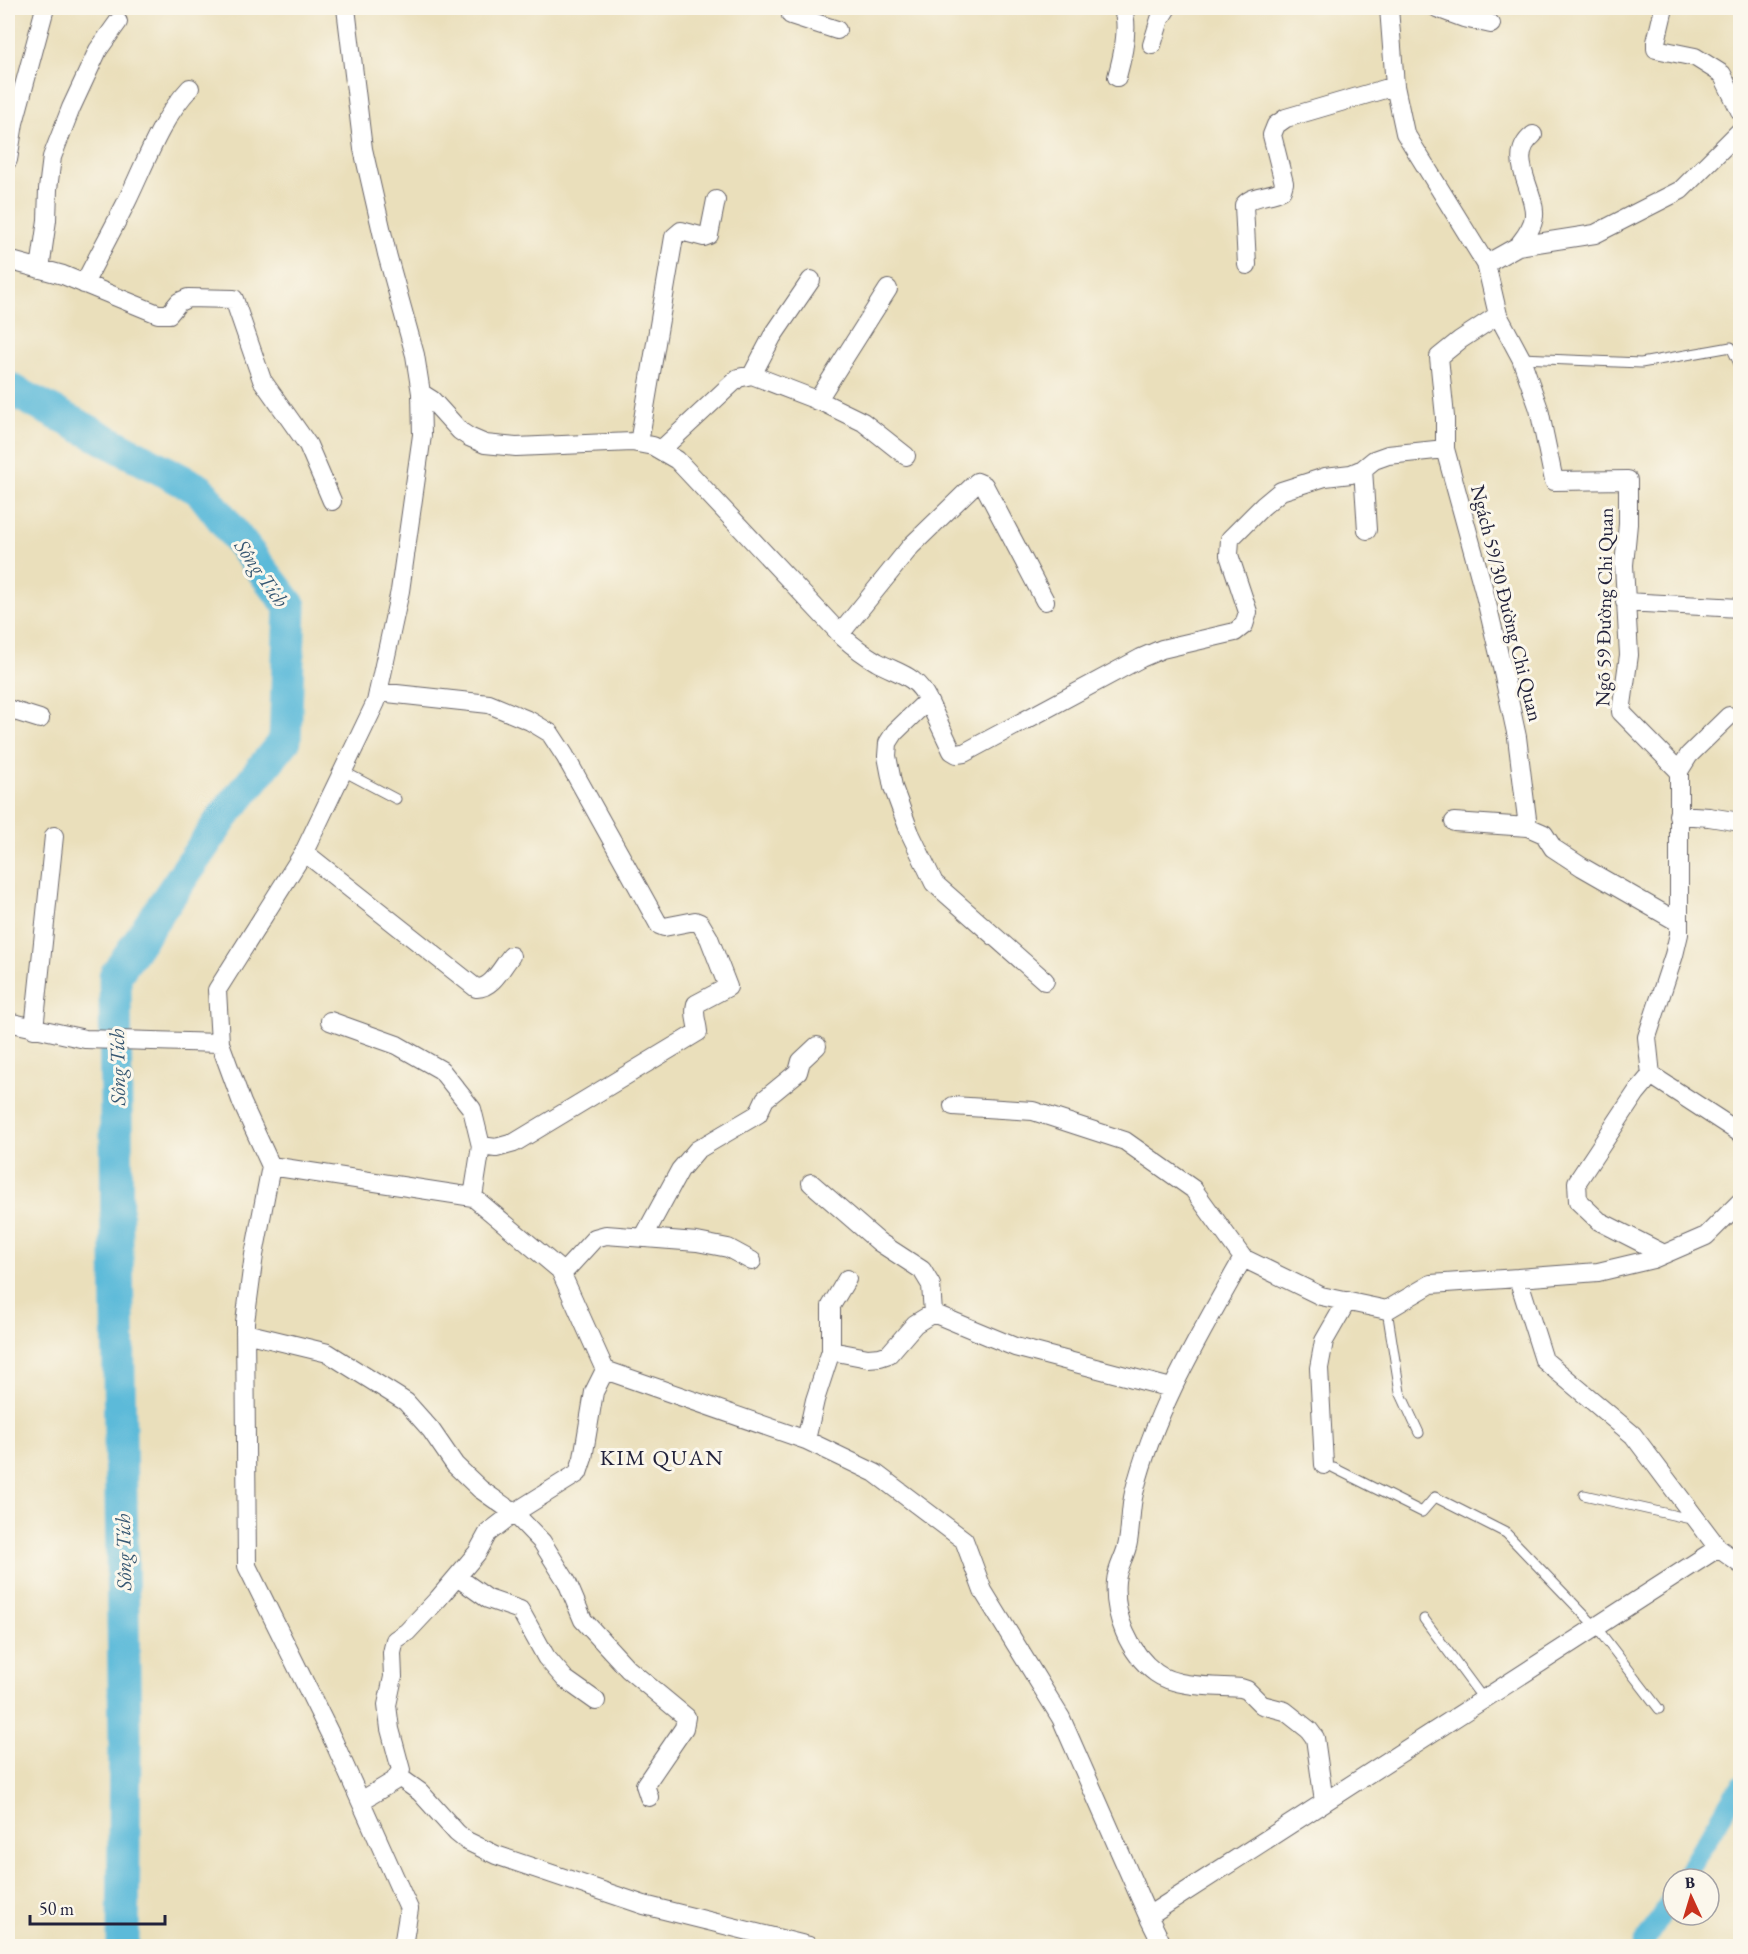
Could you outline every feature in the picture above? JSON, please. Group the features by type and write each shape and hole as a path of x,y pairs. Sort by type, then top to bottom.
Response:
{"street":[{"path":"8,160 14,123 45,8"},
{"path":"346,8 363,149 387,254 415,355 421,393 422,435 402,580 376,702 304,852 217,990 211,1043 271,1166 254,1255 245,1333 247,1566 334,1742 409,1909 403,1947"},
{"path":"791,8 791,15 837,30"},
{"path":"1117,77 1122,58 1126,16 1122,8"},
{"path":"1152,45 1160,19 1167,8"},
{"name":"Ngõ 59 Đường Chi Quan","path":"1389,8 1395,86 1405,133 1486,264 1498,315 1521,358 1539,409 1554,481 1629,480 1624,565 1629,655 1621,712 1679,771"},
{"path":"1437,8 1464,18 1491,24"},
{"path":"1664,8 1656,49 1695,57 1722,74 1740,111"},
{"path":"40,269 48,220 48,189 52,157 70,108 98,50 118,22"},
{"path":"1247,265 1244,205 1249,198 1276,194 1282,190 1284,183 1272,135 1276,125 1286,118 1395,86"},
{"path":"84,284 127,201 154,141 175,104 190,88"},
{"path":"1486,264 1518,246 1595,234 1681,190 1740,131"},
{"path":"1518,246 1530,230 1534,216 1521,156 1524,142 1533,135"},
{"path":"639,443 674,237 681,231 704,237 709,235 716,200"},
{"path":"8,261 84,284 158,314 169,314 179,302 188,298 234,299 262,380 308,445 332,501"},
{"path":"752,375 772,337 811,280"},
{"path":"817,400 888,289"},
{"name":"Ngách 59/30 Đường Chi Quan","path":"1498,315 1439,357 1445,417 1445,449 1484,591 1517,737 1528,827"},
{"path":"662,449 738,378 752,375 817,400 863,422 906,456"},
{"path":"421,393 432,400 469,437 494,446 544,447 612,442 639,443 662,449 677,460 840,634 873,660 913,679 923,689 952,751 957,754 964,753 1141,658 1162,649 1235,632 1244,625 1248,612 1229,555 1230,539 1281,491 1325,477 1351,474 1363,469 1374,460 1388,455 1445,449"},
{"path":"1363,469 1367,530"},
{"path":"840,634 911,546 977,482 984,485 1045,601"},
{"path":"1625,602 1740,608"},
{"path":"378,692 489,704 530,721 550,733 659,925 664,927 700,922 709,938 728,987 696,1004 693,1014 698,1032 514,1143 496,1148 481,1146"},
{"path":"928,700 895,732 888,743 888,767 910,833 934,883 1045,981"},
{"path":"8,709 40,719"},
{"path":"1664,1254 1599,1221 1578,1201 1577,1182 1636,1093 1651,1075 1647,1036 1674,956 1679,934 1679,771 1689,755 1729,716"},
{"path":"1678,815 1740,822"},
{"path":"1454,822 1528,827 1544,834 1553,848 1652,909 1678,922"},
{"path":"34,1029 54,836"},
{"path":"304,852 476,988 485,987 491,982 511,956"},
{"path":"330,1021 397,1045 441,1070 472,1109 481,1146 473,1197"},
{"path":"8,1022 85,1039 211,1043"},
{"path":"644,1238 680,1170 697,1150 758,1114 765,1099 798,1072 801,1061 817,1046"},
{"path":"1651,1075 1740,1133"},
{"path":"953,1106 1033,1111 1125,1141 1193,1189 1243,1258 1321,1296 1387,1310 1431,1284 1598,1272 1664,1254 1706,1236 1740,1202"},
{"path":"271,1166 473,1197 560,1270 605,1370 806,1440 875,1473 964,1540 983,1591 1061,1718 1163,1947"},
{"path":"811,1183 879,1242 922,1270 931,1285 933,1313"},
{"path":"562,1274 596,1238 606,1235 697,1242 728,1248 752,1261"},
{"path":"1243,1258 1172,1388 1145,1455 1133,1495 1128,1542 1116,1581 1116,1599 1129,1645 1158,1675 1181,1683 1247,1690 1262,1705 1285,1710 1309,1730 1315,1738 1324,1803"},
{"path":"1518,1278 1545,1360 1633,1436 1718,1548 1740,1564"},
{"path":"806,1440 815,1400 831,1351 831,1306 847,1279"},
{"path":"1329,1466 1319,1368 1324,1341 1347,1301"},
{"path":"933,1313 1015,1347 1172,1388"},
{"path":"831,1351 868,1358 889,1354 915,1324 933,1313"},
{"path":"245,1333 328,1353 406,1401 431,1430 455,1465 480,1489 514,1513 542,1542 567,1582 583,1620 628,1670 686,1717 684,1728 645,1785 649,1797"},
{"path":"361,1802 381,1791 399,1777 401,1766 390,1729 387,1705 393,1677 392,1653 395,1640 415,1624 457,1577 477,1553 488,1533 514,1513 578,1473 583,1458 594,1392 605,1370"},
{"path":"1148,1916 1718,1548"},
{"path":"457,1577 488,1599 520,1610 546,1657 565,1679 596,1701"},
{"path":"399,1777 420,1792 467,1841 496,1855 644,1905 809,1947"}],"lane":[{"path":"1521,358 1641,363 1731,347 1740,366"},
{"path":"343,771 396,799"},
{"path":"1387,1310 1400,1392 1419,1433"},
{"path":"1329,1466 1422,1512 1435,1497 1506,1533 1596,1627 1659,1709"},
{"path":"1584,1495 1697,1521"},
{"path":"1424,1619 1484,1700"}],"waterway":[{"name":"Sông Tích","path":"8,388 200,490 290,606 285,740 223,817 115,976 125,1737 123,1946"},
{"path":"1690,1867 1740,1785"},
{"path":"1642,1946 1661,1915"}],"district":[{"name":"KIM QUAN","path":"662,1457"}]}
